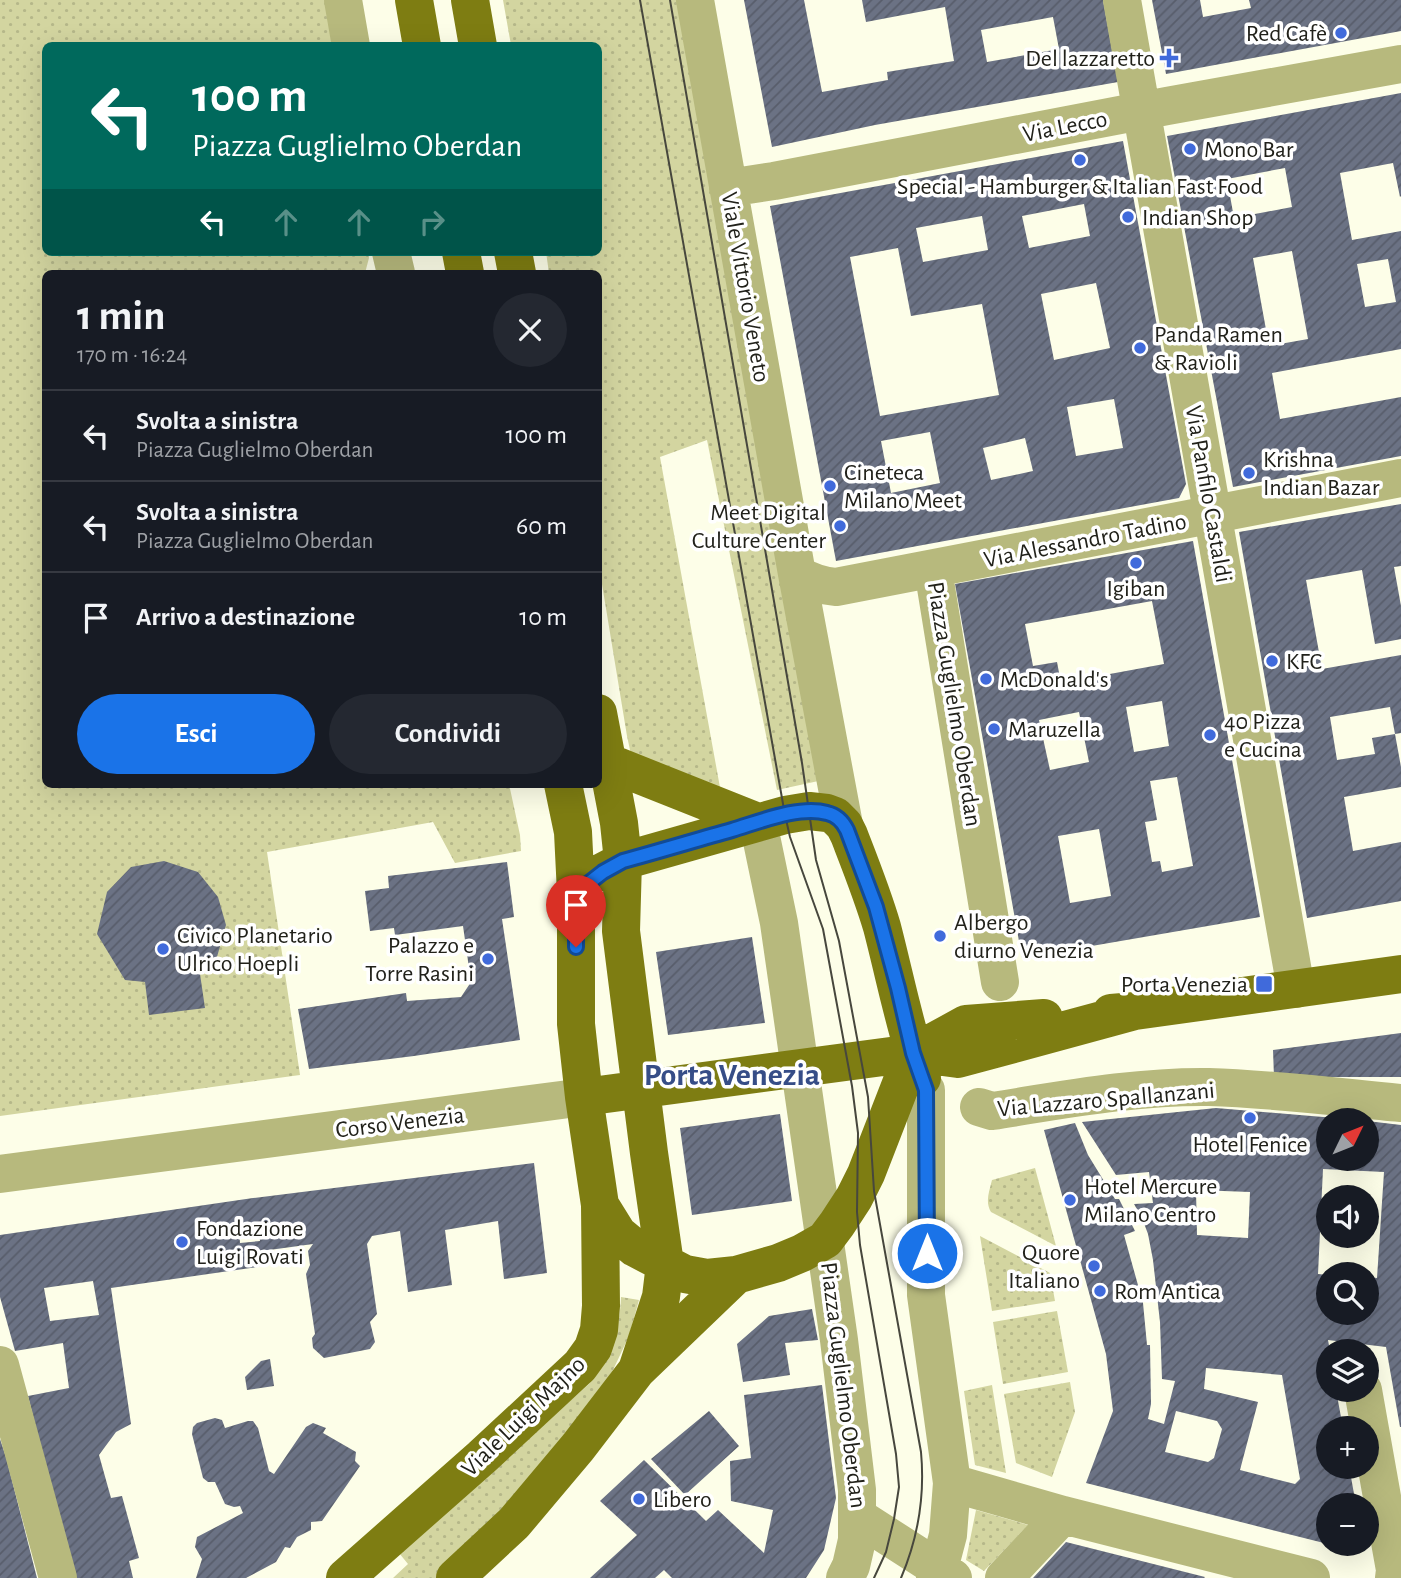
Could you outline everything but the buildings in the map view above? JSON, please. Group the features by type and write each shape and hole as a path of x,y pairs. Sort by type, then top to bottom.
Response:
{"main road":[{"path":"414,0 421,42"},
{"path":"470,0 477,42"},
{"path":"602,735 619,823 623,861 621,932 665,1264"},
{"path":"607,762 758,822"},
{"name":"Piazza Guglielmo Oberdan","path":"565,788 573,832 576,893 576,1024 600,1205 618,1234 635,1248 685,1274 707,1278 736,1275 778,1263 825,1240 866,1174 913,1053"},
{"path":"576,893 603,872 623,861 785,815 818,811 831,814 844,825"},
{"name":"Piazza Guglielmo Oberdan","path":"844,825 881,923 913,1053 926,1090 875,1149"},
{"path":"913,1053 966,1024 1135,1011 1401,974"},
{"path":"800,1068 913,1053 958,1059 1135,1011"},
{"path":"926,1090 958,1059"},
{"name":"Corso Venezia","path":"584,1097 800,1068"},
{"name":"Viale Luigi Majno","path":"352,1573 580,1366 593,1348 599,1331 601,1306 600,1205"},
{"name":"Viale Luigi Majno","path":"637,1370 661,1297 665,1264"},
{"name":"Viale Luigi Majno","path":"455,1578 514,1523 578,1447 637,1370 736,1275"}],"street":[{"path":"343,0 350,42"},
{"name":"Viale Vittorio Veneto","path":"695,0 797,574"},
{"name":"Via Panfilo Castaldi","path":"1122,0 1296,989"},
{"name":"Via Lecco","path":"728,188 1401,64"},
{"name":"Via Alessandro Tadino","path":"933,569 1401,478"},
{"name":"Piazza Guglielmo Oberdan","path":"797,574 811,583 836,587 933,569 1000,982"},
{"name":"Piazza Guglielmo Oberdan","path":"797,574 844,825"},
{"name":"Piazza Guglielmo Oberdan","path":"758,822 779,923 825,1240 856,1476 858,1517 943,1575 953,1483 926,1295 926,1090"},
{"name":"Via Lazzaro Spallanzani","path":"979,1107 992,1111 1099,1094 1209,1087 1401,1103"},
{"name":"Corso Venezia","path":"0,1174 584,1097"},
{"path":"0,1364 58,1578"},
{"path":"1365,1402 1395,1570 1394,1578"},
{"path":"953,1483 1068,1516 1311,1578"},
{"path":"1004,1578 1068,1516"},
{"path":"845,1578 851,1566 857,1540 858,1517"}],"green space":[{"path":"0,0 325,0 332,42 42,42 42,256 369,258 366,270 42,270 42,788 510,788 521,851 455,863 433,822 267,852 300,1075 0,1116"},
{"path":"503,0 684,0 823,780 777,790 707,440 660,457 721,793 633,764 602,584 602,270 549,270 547,256 602,256 602,42 510,42"},
{"path":"1035,1168 1056,1246 991,1212 989,1208 988,1197 992,1180"},
{"path":"980,1236 1050,1273 1055,1301 992,1311"},
{"path":"621,1297 639,1300 629,1336 613,1370 559,1447 438,1578 393,1578 408,1564 399,1553 589,1384 612,1343"},
{"path":"1057,1311 1068,1372 1003,1384 993,1322"},
{"path":"1070,1382 1075,1412 1052,1477 1016,1463 1004,1394"},
{"path":"992,1385 1006,1473 975,1465 964,1391"},
{"path":"976,1510 1028,1525 984,1571 966,1560"}],"tram line":[{"path":"640,0 785,815 790,837 823,929 852,1086 858,1133 857,1212 860,1245 896,1454 899,1487 886,1552 874,1578"},
{"path":"670,0 802,763 816,860 839,941 868,1097 874,1191 921,1452 919,1516 901,1578"}],"place":[{"name":"Red Cafè","path":"1341,33"},
{"name":"Del lazzaretto","path":"1169,58"},
{"name":"Mono Bar","path":"1190,149"},
{"name":"Special - Hamburger & Italian Fast Food","path":"1080,160"},
{"name":"Indian Shop","path":"1128,217"},
{"name":"Panda Ramen & Ravioli","path":"1140,348"},
{"name":"Krishna Indian Bazar","path":"1249,473"},
{"name":"Cineteca Milano Meet","path":"830,486"},
{"name":"Meet Digital Culture Center","path":"840,526"},
{"name":"Igiban","path":"1136,563"},
{"name":"KFC","path":"1272,661"},
{"name":"McDonald's","path":"986,679"},
{"name":"Maruzella","path":"994,729"},
{"name":"40 Pizza e Cucina","path":"1210,735"},
{"name":"Albergo diurno Venezia","path":"940,936"},
{"name":"Civico Planetario Ulrico Hoepli","path":"163,949"},
{"name":"Palazzo e Torre Rasini","path":"488,959"},
{"name":"Porta Venezia","path":"1264,984"},
{"name":"Hotel Fenice","path":"1250,1118"},
{"name":"Hotel Mercure Milano Centro","path":"1070,1200"},
{"name":"Fondazione Luigi Rovati","path":"182,1242"},
{"name":"Quore Italiano","path":"1094,1266"},
{"name":"Rom Antica","path":"1100,1291"},
{"name":"Libero","path":"639,1499"}],"district":[{"name":"Porta Venezia","path":"732,1074"}],"route":[{"path":"576,947 576,893 603,872 623,861 785,815 818,811 835,816 847,830 876,907 913,1053 926,1090 927,1253"}]}
